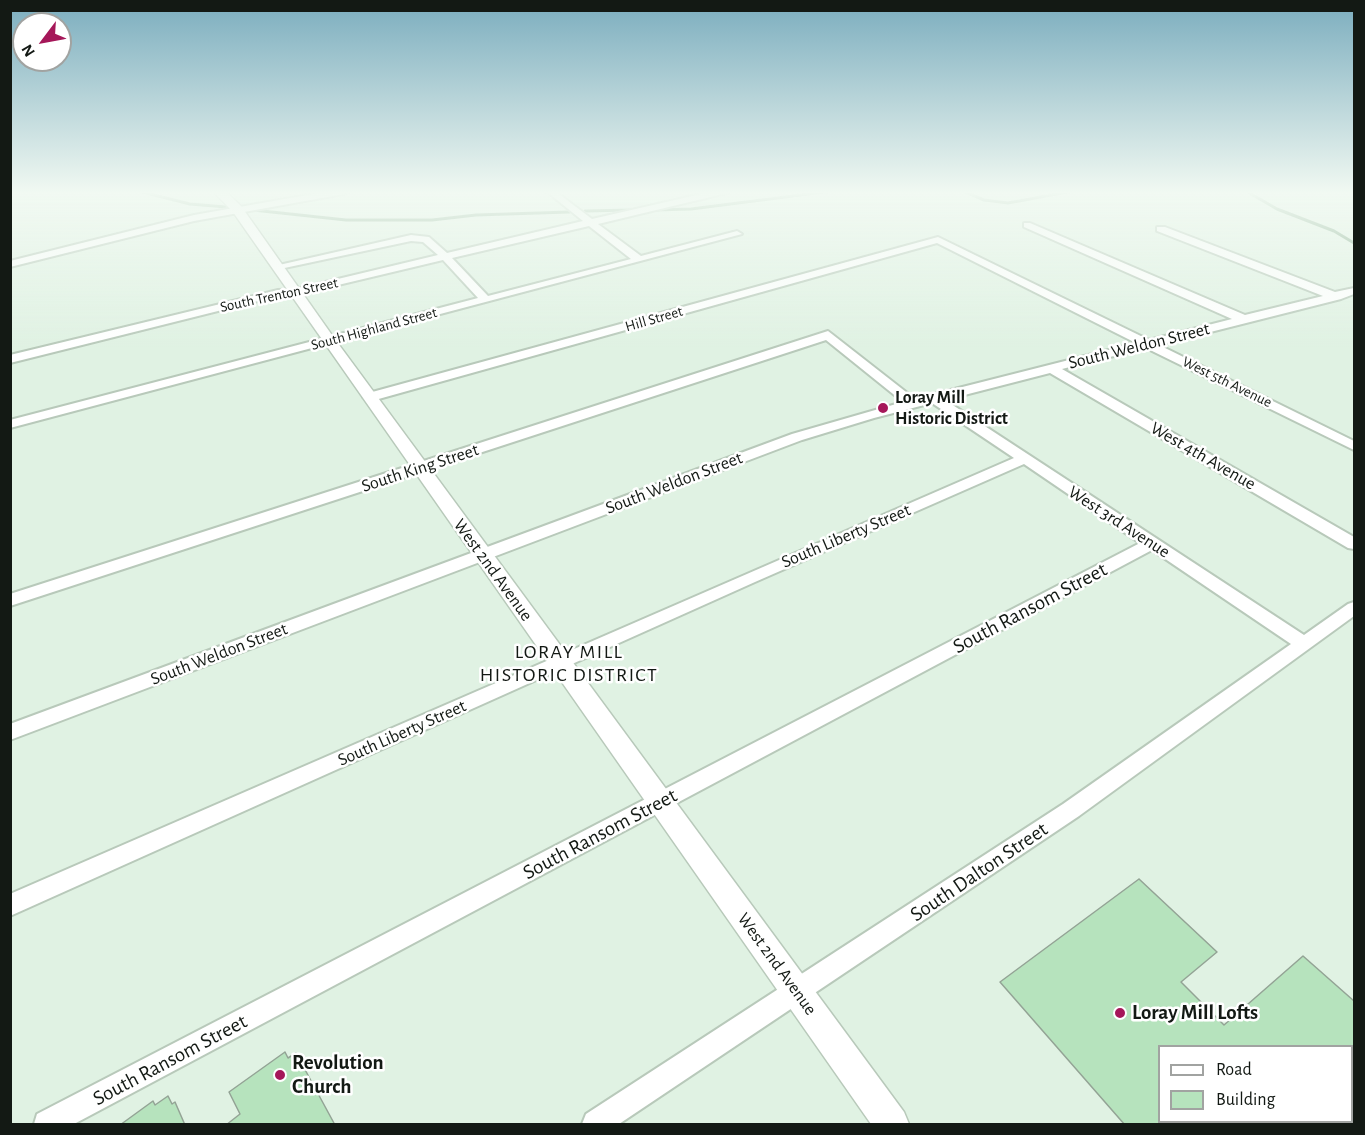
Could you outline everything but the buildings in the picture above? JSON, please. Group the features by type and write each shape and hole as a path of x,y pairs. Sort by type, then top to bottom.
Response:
{"street":[{"path":"10,264 95,244"},
{"name":"West 2nd Avenue","path":"262,244 482,555 892,1125"},
{"path":"279,268 385,244"},
{"path":"430,244 485,299"},
{"name":"South Trenton Street","path":"10,359 278,293 296,292 502,244"},
{"path":"619,244 638,259"},
{"name":"South Highland Street","path":"10,424 698,244"},
{"name":"Hill Street","path":"370,398 924,244"},
{"name":"West 5th Avenue","path":"946,244 1354,446"},
{"path":"1071,244 1243,319"},
{"path":"1200,244 1334,296 1354,298"},
{"name":"South Weldon Street","path":"10,732 797,437 913,404 1354,291"},
{"name":"South King Street","path":"10,600 828,334 913,404"},
{"name":"West 4th Avenue","path":"1051,369 1354,544"},
{"name":"West 3rd Avenue","path":"935,399 1304,644"},
{"name":"South Liberty Street","path":"10,905 1024,459"},
{"name":"South Ransom Street","path":"47,1125 1153,543"},
{"name":"South Dalton Street","path":"596,1125 798,993 1106,786 1354,608"}],"place":[{"name":"Loray Mill Historic District","path":"883,408"},
{"name":"Loray Mill Lofts","path":"1120,1013"},
{"name":"Revolution Church","path":"280,1075"}],"district":[{"name":"LORAY MILL HISTORIC DISTRICT","path":"569,664"}]}
